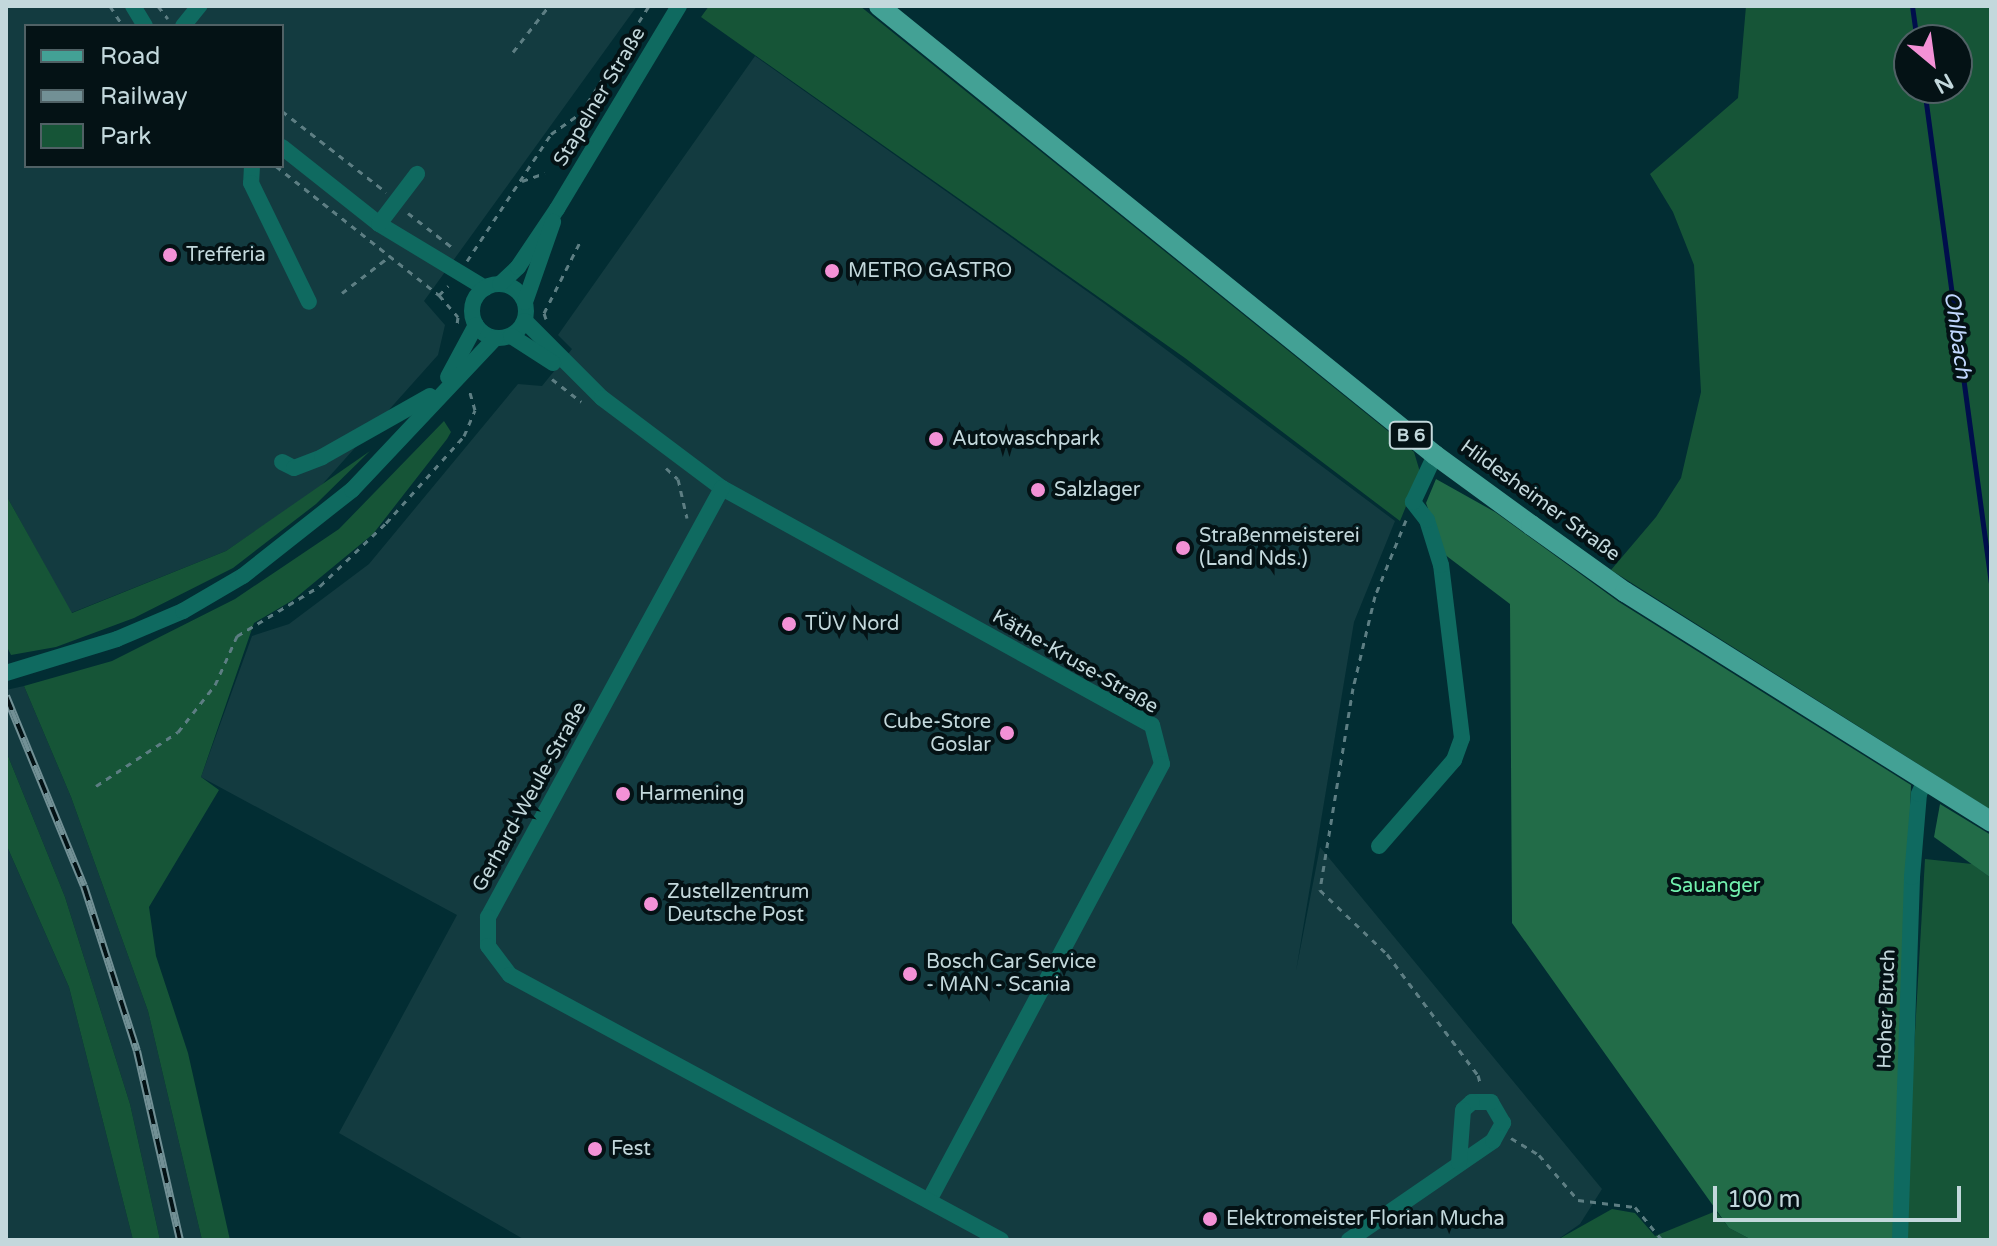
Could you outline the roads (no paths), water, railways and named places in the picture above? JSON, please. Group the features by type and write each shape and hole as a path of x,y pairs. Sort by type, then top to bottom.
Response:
{"main road":[{"name":"Hildesheimer Straße","path":"879,6 1435,455 1625,592 1925,780"},
{"name":"B 6","path":"1925,780 1991,822"}],"street":[{"path":"133,6 144,24"},
{"path":"182,24 199,6"},
{"name":"Stapelner Straße","path":"473,301 493,286 557,209 679,6"},
{"path":"284,149 419,252 457,275 516,289 525,302"},
{"path":"252,168 251,183 309,302"},
{"path":"379,224 417,174"},
{"name":"Stapelner Straße","path":"525,321 525,302 557,209"},
{"path":"282,462 294,468 322,457 377,431 442,389 476,325 473,301 419,252"},
{"path":"6,673 52,662 183,611 243,576 352,490 442,389 503,337 525,321 545,351"},
{"path":"476,325 545,351 722,488"},
{"path":"1379,846 1454,760 1462,738 1441,565 1427,520 1413,502 1435,455"},
{"name":"Gerhard-Weule-Straße","path":"722,488 488,917 488,946 510,975 1001,1240"},
{"name":"Käthe-Kruse-Straße","path":"722,488 1152,725 1162,764 929,1201"},
{"name":"Hoher Bruch","path":"1900,1240 1912,877 1919,794 1925,780"},
{"path":"1349,1240 1459,1163 1499,1134 1500,1111 1485,1100 1467,1105 1460,1116 1459,1163"}],"waterway":[{"name":"Ohlbach","path":"1912,6 1915,24"},
{"name":"Ohlbach","path":"1926,104 1991,582"}],"railway":[{"path":"6,696 84,886 137,1051 180,1240"}],"place":[{"name":"Trefferia","path":"170,255"},
{"name":"METRO GASTRO","path":"832,271"},
{"name":"Autowaschpark","path":"936,439"},
{"name":"Salzlager","path":"1038,490"},
{"name":"Straßenmeisterei (Land Nds.)","path":"1183,548"},
{"name":"TÜV Nord","path":"789,624"},
{"name":"Cube-Store Goslar","path":"1007,733"},
{"name":"Harmening","path":"623,794"},
{"name":"Zustellzentrum Deutsche Post","path":"651,904"},
{"name":"Bosch Car Service - MAN - Scania","path":"910,974"},
{"name":"Fest","path":"595,1149"},
{"name":"Elektromeister Florian Mucha","path":"1210,1219"}],"park label":[{"name":"Sauanger","path":"1715,886"}]}
